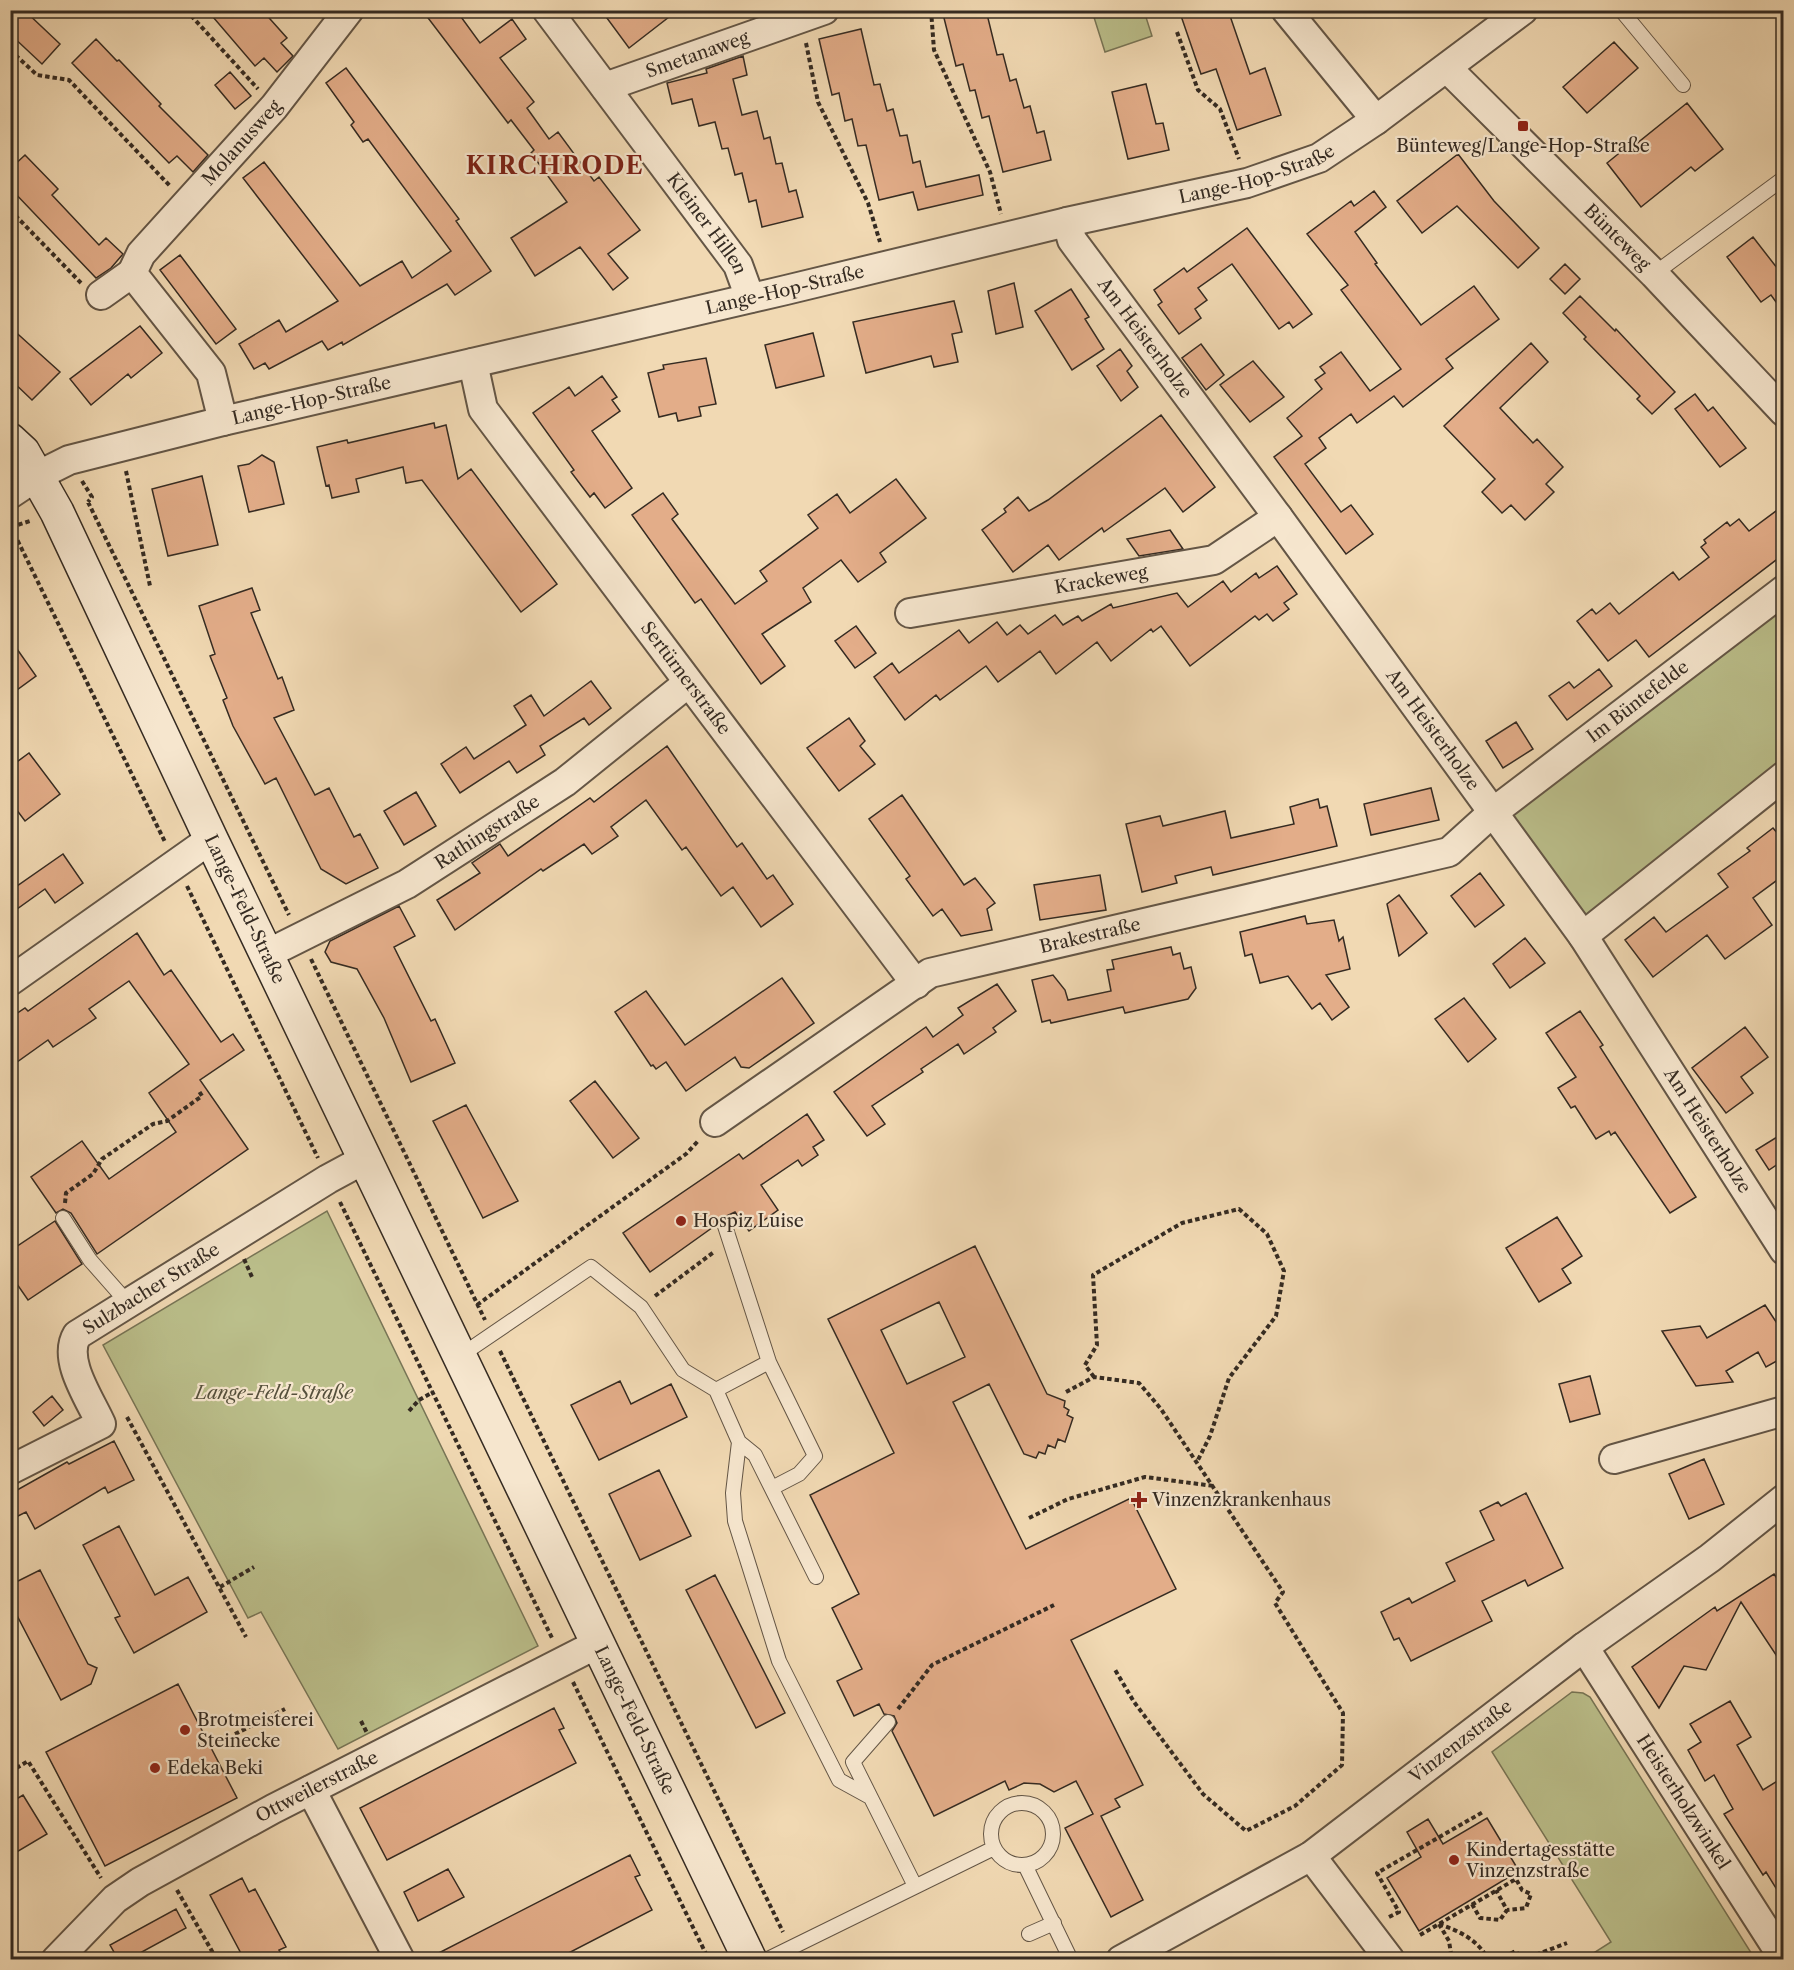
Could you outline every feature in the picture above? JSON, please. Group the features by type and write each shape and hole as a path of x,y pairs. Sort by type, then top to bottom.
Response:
{"street":[{"name":"Molanusweg","path":"101,295 132,273 141,254 274,107 349,10"},
{"name":"Kleiner Hillen","path":"547,10 738,265 750,298"},
{"path":"1286,10 1376,120"},
{"name":"Lange-Hop-Straße","path":"10,494 37,476 69,460 223,421 1007,238 1066,222 1247,183 1319,158 1376,120 1523,10"},
{"name":"Smetanaweg","path":"605,87 813,14"},
{"name":"Bünteweg","path":"1447,68 1654,274 1784,412"},
{"name":"Am Heisterholze","path":"1066,222 1072,240 1278,517 1583,936 1784,1251"},
{"path":"132,273 211,373 223,421"},
{"name":"Sertürnerstraße","path":"473,363 483,409 916,984"},
{"name":"Lange-Feld-Straße","path":"10,440 23,452 57,512 211,839 750,1959"},
{"name":"Krackeweg","path":"910,613 1214,560 1278,517"},
{"name":"Im Büntefelde","path":"1492,813 1784,590"},
{"name":"Rathingstraße","path":"267,954 407,884 565,782 688,683"},
{"path":"1583,936 1784,776"},
{"name":"Brakestraße","path":"715,1122 930,974 1449,852 1492,813"},
{"path":"10,981 211,839"},
{"name":"Sulzbacher Straße","path":"100,1424 72,1359 70,1346 77,1335 328,1179 365,1159"},
{"path":"1614,1459 1784,1411"},
{"path":"10,1470 100,1424"},
{"name":"Vinzenzstraße","path":"1121,1959 1311,1856 1584,1647 1710,1558 1784,1498"},
{"name":"Ottweilerstraße","path":"56,1959 115,1899 165,1868 311,1790 599,1643"},
{"name":"Heisterholzwinkel","path":"1584,1647 1784,1959"},
{"path":"311,1790 400,1959"},
{"path":"1311,1856 1390,1959"}],"lane":[{"path":"1621,10 1683,85"},
{"path":"1654,274 1784,178"},
{"path":"63,1218 90,1260 127,1302"},
{"path":"724,1226 769,1362 815,1456 800,1474 772,1488"},
{"path":"460,1356 591,1267 640,1306 683,1370 716,1390 739,1443 755,1455 816,1577"},
{"path":"716,1390 769,1362"},
{"path":"739,1443 732,1493 735,1521 779,1661 839,1780 870,1797"},
{"path":"888,1722 853,1762 915,1886"},
{"path":"1011,1804 1032,1804 1048,1817 1053,1838 1044,1856 1025,1865 1007,1862 994,1848 991,1838 995,1817 1011,1804"},
{"path":"766,1959 994,1848"},
{"path":"1025,1865 1071,1959"},
{"path":"1029,1934 1054,1923"}],"path":[{"path":"186,10 274,107"},
{"path":"931,10 934,50 990,172 1007,238"},
{"path":"813,14 818,102 868,203 887,266"},
{"path":"1177,32 1198,90 1220,109 1247,183"},
{"path":"10,50 37,75 69,80 187,203"},
{"path":"10,210 91,294 101,295"},
{"path":"121,447 150,586"},
{"path":"88,502 791,1947"},
{"path":"11,527 708,1959"},
{"path":"63,1218 66,1193 93,1174 102,1159 153,1124 167,1121 202,1096 199,1091"},
{"path":"477,1305 686,1154 715,1122"},
{"path":"1094,1377 1085,1365 1097,1345 1093,1275 1182,1223 1239,1209 1267,1234 1284,1271 1276,1316 1229,1378 1210,1436 1197,1462"},
{"path":"640,1306 729,1241"},
{"path":"1066,1392 1094,1377 1139,1383 1161,1409 1283,1592 1275,1603 1343,1713 1342,1765 1295,1806 1246,1831 1203,1794 1134,1702 1114,1668"},
{"path":"409,1410 418,1400 433,1392"},
{"path":"100,1424 125,1413 246,1637"},
{"path":"1029,1518 1068,1500 1145,1477 1214,1487"},
{"path":"220,1587 254,1568"},
{"path":"888,1722 932,1665 1054,1605"},
{"path":"235,1734 285,1709"},
{"path":"10,1772 28,1761 115,1899"},
{"path":"1367,1930 1399,1912 1377,1874 1483,1812"},
{"path":"1405,1857 1410,1864"},
{"path":"165,1868 217,1959"},
{"path":"1420,1935 1438,1924 1472,1904 1496,1890 1516,1879 1522,1890 1531,1894 1526,1908 1507,1910 1500,1920 1480,1918 1472,1904"},
{"path":"1496,1890 1507,1910"},
{"path":"1438,1924 1449,1941 1452,1959"},
{"path":"1438,1924 1461,1932 1484,1949 1488,1959"},
{"path":"1497,1959 1516,1951 1522,1959 1567,1942"}],"green space":[{"path":"1092,11 1144,11 1152,36 1105,52"},
{"path":"1783,606 1783,767 1584,927 1509,811"},
{"name":"Lange-Feld-Straße","path":"327,1211 538,1646 338,1749 261,1612 248,1618 103,1345"},
{"path":"1572,1692 1583,1693 1590,1697 1755,1959 1595,1959 1592,1954 1611,1942 1492,1752"}],"building":[{"path":"10,10 24,10 60,44 42,64 10,34"},
{"path":"207,10 262,10 287,38 281,43 293,56 277,72 264,58 255,66"},
{"path":"422,10 456,10 480,43 512,19 526,39 500,58 534,102 527,108 549,139 558,132 594,181 599,177 640,230 608,254 628,278 613,290 580,247 535,276 511,238 567,202 531,153 534,150 511,120 508,123"},
{"path":"601,10 678,10 629,48"},
{"path":"942,10 986,10 997,55 1003,54 1010,81 1016,79 1024,108 1030,106 1037,133 1044,131 1051,160 1003,172 989,116 982,118 975,90 970,91 963,64 956,66"},
{"path":"1179,10 1228,10 1250,74 1265,68 1281,115 1237,130 1216,69 1201,74"},
{"path":"861,29 874,85 880,84 887,111 893,109 900,136 907,135 913,163 920,161 926,187 979,175 983,195 918,210 913,192 879,200 866,145 858,146 852,119 845,121 839,93 832,95 819,39"},
{"path":"96,39 117,61 119,60 161,104 159,106 208,155 193,172 177,156 169,163 72,63"},
{"path":"1614,42 1638,68 1587,113 1563,87"},
{"path":"743,56 747,75 733,79 742,115 757,111 764,139 770,137 776,164 782,163 789,192 796,190 803,217 762,227 756,200 749,202 742,173 735,175 728,148 722,149 715,122 699,126 692,99 672,104 667,83 707,73 706,69"},
{"path":"346,68 459,219 456,221 491,271 455,295 447,284 343,345 342,342 328,350 322,341 269,369 265,363 254,369 239,344 279,320 286,332 338,301 243,178 264,162 360,286 402,261 412,278 451,251 368,139 363,142 351,125 354,122 326,83"},
{"path":"230,72 251,96 235,109 215,85"},
{"path":"1146,84 1156,124 1163,123 1169,150 1128,159 1112,92"},
{"path":"1687,103 1723,149 1695,171 1691,167 1641,207 1607,163 1633,142 1636,144"},
{"path":"1458,154 1494,201 1539,248 1518,268 1457,206 1422,233 1397,201"},
{"path":"25,155 58,189 52,195 99,245 106,238 123,254 111,268 96,278 10,188 10,169"},
{"path":"1374,191 1386,207 1355,232 1377,263 1375,264 1421,325 1474,286 1499,319 1446,359 1453,368 1403,407 1394,396 1357,423 1351,414 1319,438 1326,448 1305,464 1341,512 1351,505 1373,534 1346,554 1274,457 1302,436 1287,418 1322,389 1315,380 1325,373 1320,367 1341,352 1370,391 1401,369 1341,290 1348,285 1307,234 1351,201 1354,206"},
{"path":"1247,228 1312,314 1293,328 1289,322 1279,329 1232,264 1198,288 1207,300 1195,309 1201,318 1179,334 1158,305 1162,302 1154,290 1184,268 1187,272"},
{"path":"1753,237 1784,277 1784,313 1771,295 1761,302 1727,257"},
{"path":"180,255 236,329 216,344 160,270"},
{"path":"1565,264 1580,279 1565,294 1550,279"},
{"path":"1014,283 1023,327 996,334 988,291"},
{"path":"1071,289 1089,317 1085,319 1104,349 1072,370 1035,311"},
{"path":"1580,296 1615,331 1616,329 1675,392 1652,414 1637,399 1640,396 1584,339 1586,337 1563,313"},
{"path":"954,301 962,332 952,334 958,362 934,367 931,356 866,373 853,322"},
{"path":"140,326 162,353 131,378 128,374 91,405 70,379"},
{"path":"10,327 60,372 32,400 10,379"},
{"path":"813,333 824,376 776,388 765,345"},
{"path":"1531,343 1548,362 1500,408 1533,443 1537,439 1563,467 1546,484 1554,492 1525,520 1511,505 1502,513 1482,492 1495,479 1444,426"},
{"path":"1201,344 1224,375 1206,390 1182,358"},
{"path":"1120,349 1132,366 1127,371 1138,387 1121,401 1097,366"},
{"path":"706,358 716,404 699,407 701,416 678,421 676,413 659,417 648,373 664,369 663,365"},
{"path":"1253,361 1284,397 1250,422 1220,385"},
{"path":"602,376 617,397 612,400 620,411 592,431 632,488 605,508 594,493 590,497 571,472 574,470 533,413 569,387 575,396"},
{"path":"1695,394 1708,411 1713,407 1746,448 1720,467 1675,409"},
{"path":"1161,415 1215,487 1183,512 1165,488 1104,532 1102,528 1059,560 1048,545 1013,572 982,530 1006,512 1004,509 1018,497 1029,511 1048,500"},
{"path":"434,423 435,428 446,425 458,479 471,469 557,584 521,612 422,480 406,483 403,467 356,479 359,492 332,498 329,485 326,486 317,447 347,440 348,443"},
{"path":"262,455 274,462 284,504 249,512 238,466 249,464"},
{"path":"202,476 218,545 168,556 152,489"},
{"path":"896,479 926,518 880,553 886,562 858,582 841,560 803,588 811,602 762,634 785,666 761,684 701,599 695,603 632,515 663,493 678,514 672,519 735,604 767,581 760,571 818,528 808,515 837,494 850,513"},
{"path":"1784,505 1784,554 1649,657 1636,640 1608,661 1577,621 1592,609 1596,614 1610,603 1619,614 1673,572 1679,580 1709,557 1701,547 1706,543 1704,540 1727,522 1730,526 1739,519 1749,531"},
{"path":"1170,530 1183,549 1139,556 1127,539"},
{"path":"1277,566 1297,594 1284,603 1289,609 1273,621 1267,614 1259,620 1255,616 1190,666 1161,626 1153,632 1151,629 1111,661 1097,642 1056,674 1040,651 998,682 986,666 940,700 936,695 905,720 874,677 892,663 899,673 959,630 969,643 997,622 1007,635 1020,625 1028,634 1055,615 1063,625 1078,616 1082,621 1111,604 1113,608 1177,593 1188,607 1223,581 1231,592 1256,573 1259,578"},
{"path":"252,588 260,610 251,613 278,679 282,677 294,710 274,718 315,795 329,788 354,837 360,834 378,868 346,884 321,869 276,778 265,784 233,726 223,700 227,698 210,656 215,654 199,606"},
{"path":"856,626 876,653 855,668 835,641"},
{"path":"10,639 36,676 10,695"},
{"path":"1599,669 1612,686 1567,720 1549,696 1569,682 1574,688"},
{"path":"591,681 611,708 589,725 584,718 540,746 545,755 517,773 509,761 460,793 441,764 466,747 474,759 526,725 514,706 531,695 544,716"},
{"path":"849,718 865,741 860,746 875,764 839,791 807,748"},
{"path":"1516,722 1533,749 1503,768 1486,741"},
{"path":"667,746 737,847 742,843 767,879 773,875 793,904 761,927 733,887 721,896 686,847 682,850 646,800 611,827 618,836 592,854 584,844 543,871 541,869 455,930 437,900 480,873 472,863 500,844 508,856 590,798 594,802"},
{"path":"29,753 60,794 25,821 10,801 10,767"},
{"path":"1431,788 1439,820 1371,835 1364,804"},
{"path":"416,792 436,826 404,845 384,811"},
{"path":"902,795 964,885 975,878 995,903 987,909 992,930 961,936 942,909 933,916 906,879 910,876 869,819"},
{"path":"1318,799 1320,808 1327,806 1337,846 1213,875 1211,867 1175,876 1177,883 1142,892 1126,824 1160,816 1163,826 1225,811 1231,838 1294,824 1290,807"},
{"path":"1773,828 1784,841 1784,875 1753,898 1772,925 1725,959 1707,935 1653,977 1625,940 1654,917 1666,932 1728,887 1718,874 1750,851 1747,848"},
{"path":"63,854 83,883 55,903 45,889 10,914 10,891"},
{"path":"1480,873 1504,905 1475,927 1451,896"},
{"path":"1100,875 1106,910 1040,920 1034,885"},
{"path":"1399,895 1427,933 1399,956 1387,904"},
{"path":"399,906 415,936 394,947 431,1021 435,1019 455,1063 411,1082 384,1018 357,969 331,962 325,952 330,941"},
{"path":"1305,916 1307,924 1334,920 1339,941 1343,937 1350,969 1326,975 1349,1007 1332,1020 1320,1003 1312,1009 1288,976 1260,983 1252,954 1245,956 1240,932"},
{"path":"137,933 164,975 171,970 221,1042 233,1034 244,1050 200,1080 248,1149 97,1254 71,1213 63,1209 56,1213 31,1177 82,1141 109,1179 176,1132 149,1093 189,1064 129,981 89,1009 96,1018 53,1047 48,1040 10,1067 10,1018 25,1008 28,1011"},
{"path":"1525,938 1545,963 1510,988 1493,964"},
{"path":"1171,947 1173,955 1180,953 1184,969 1191,967 1196,988 1188,999 1125,1013 1123,1007 1051,1023 1050,1020 1042,1022 1032,980 1053,975 1065,990 1068,1000 1111,991 1107,970 1114,969 1112,960"},
{"path":"782,978 814,1023 749,1068 741,1067 735,1057 686,1091 666,1062 656,1069 653,1065 651,1066 615,1012 646,991 685,1045"},
{"path":"997,984 1016,1011 993,1028 996,1032 964,1054 958,1044 921,1069 923,1072 872,1106 885,1124 867,1136 834,1092 926,1027 933,1037 963,1015 958,1008"},
{"path":"1464,998 1496,1039 1468,1062 1435,1019"},
{"path":"1580,1011 1603,1045 1600,1047 1696,1197 1670,1213 1615,1132 1611,1135 1609,1131 1596,1139 1575,1106 1571,1108 1558,1088 1576,1077 1546,1033"},
{"path":"1745,1027 1768,1057 1741,1077 1753,1093 1726,1113 1692,1068"},
{"path":"595,1081 639,1138 613,1158 570,1101"},
{"path":"466,1105 518,1201 483,1218 433,1121"},
{"name":"Hospiz Luise","path":"807,1114 824,1140 813,1147 818,1155 802,1166 798,1160 761,1185 778,1210 749,1231 735,1212 722,1218 716,1225 650,1272 623,1233 739,1154 743,1159"},
{"path":"1777,1137 1784,1147 1784,1160 1769,1170 1756,1150"},
{"path":"1557,1217 1582,1256 1562,1269 1571,1283 1539,1302 1506,1248"},
{"path":"55,1221 82,1264 28,1300 10,1274 10,1251"},
{"path":"975,1246 1047,1394 1065,1401 1064,1407 1069,1410 1067,1415 1073,1418 1065,1442 1058,1439 1055,1448 1048,1445 1045,1454 1039,1452 1036,1458 1024,1454 989,1384 953,1402 1026,1549 1131,1498 1176,1589 1071,1640 1143,1785 1115,1799 1120,1807 1101,1816 1143,1900 1111,1917 1065,1828 1093,1814 1076,1781 1054,1792 1040,1784 1024,1783 1009,1790 1005,1781 934,1816 892,1731 897,1723 894,1716 884,1714 879,1704 854,1716 837,1681 862,1669 832,1608 859,1594 810,1495 894,1453 828,1319","holes":["939,1302 965,1357 907,1384 881,1330"]},
{"path":"1765,1305 1784,1334 1784,1357 1766,1367 1758,1352 1726,1371 1733,1382 1696,1386 1662,1331 1700,1326 1707,1338"},
{"path":"1590,1376 1600,1414 1570,1422 1559,1384"},
{"path":"620,1381 631,1404 671,1384 687,1417 599,1460 571,1405"},
{"path":"52,1396 63,1410 44,1426 33,1412"},
{"path":"114,1441 134,1480 108,1493 105,1487 35,1529 26,1512 10,1520 10,1494 67,1462 69,1464"},
{"path":"1704,1459 1724,1504 1689,1519 1669,1474"},
{"path":"659,1470 691,1536 640,1560 609,1494"},
{"path":"1526,1493 1563,1568 1528,1586 1525,1580 1482,1601 1492,1621 1411,1661 1399,1638 1394,1640 1381,1612 1409,1598 1412,1603 1455,1581 1446,1563 1494,1540 1480,1511 1498,1502 1501,1506"},
{"path":"119,1526 155,1595 188,1577 207,1612 134,1653 115,1618 120,1616 83,1545"},
{"path":"40,1570 88,1664 97,1668 91,1684 61,1700 10,1602 10,1585"},
{"path":"1774,1574 1784,1589 1784,1667 1741,1602 1706,1670 1684,1666 1659,1708 1632,1667 1715,1607 1717,1611"},
{"path":"715,1575 785,1713 756,1728 686,1590"},
{"path":"178,1684 237,1798 105,1866 46,1752"},
{"path":"1730,1701 1751,1737 1737,1745 1763,1790 1784,1777 1784,1901 1766,1872 1763,1875 1724,1814 1733,1809 1714,1775 1705,1781 1688,1750 1701,1742 1690,1724"},
{"path":"554,1708 564,1728 559,1730 576,1763 387,1860 360,1808"},
{"path":"23,1795 47,1834 10,1856 10,1803"},
{"path":"1487,1818 1519,1871 1419,1931 1387,1878 1421,1857 1407,1832 1428,1819 1443,1844"},
{"path":"630,1855 640,1875 635,1877 652,1910 557,1959 427,1959"},
{"path":"448,1869 464,1897 418,1921 404,1892"},
{"path":"242,1878 249,1892 255,1889 286,1947 279,1950 285,1959 244,1959 210,1895"},
{"path":"176,1909 186,1928 129,1959 118,1959 110,1945"}],"place":[{"name":"Bünteweg/Lange-Hop-Straße","path":"1523,126"},
{"name":"Hospiz Luise","path":"681,1221"},
{"name":"Vinzenzkrankenhaus","path":"1139,1500"},
{"name":"Brotmeisterei Steinecke","path":"185,1730"},
{"name":"Edeka Beki","path":"155,1768"},
{"name":"Kindertagesstätte Vinzenzstraße","path":"1454,1860"}],"district":[{"name":"KIRCHRODE","path":"555,165"}]}
